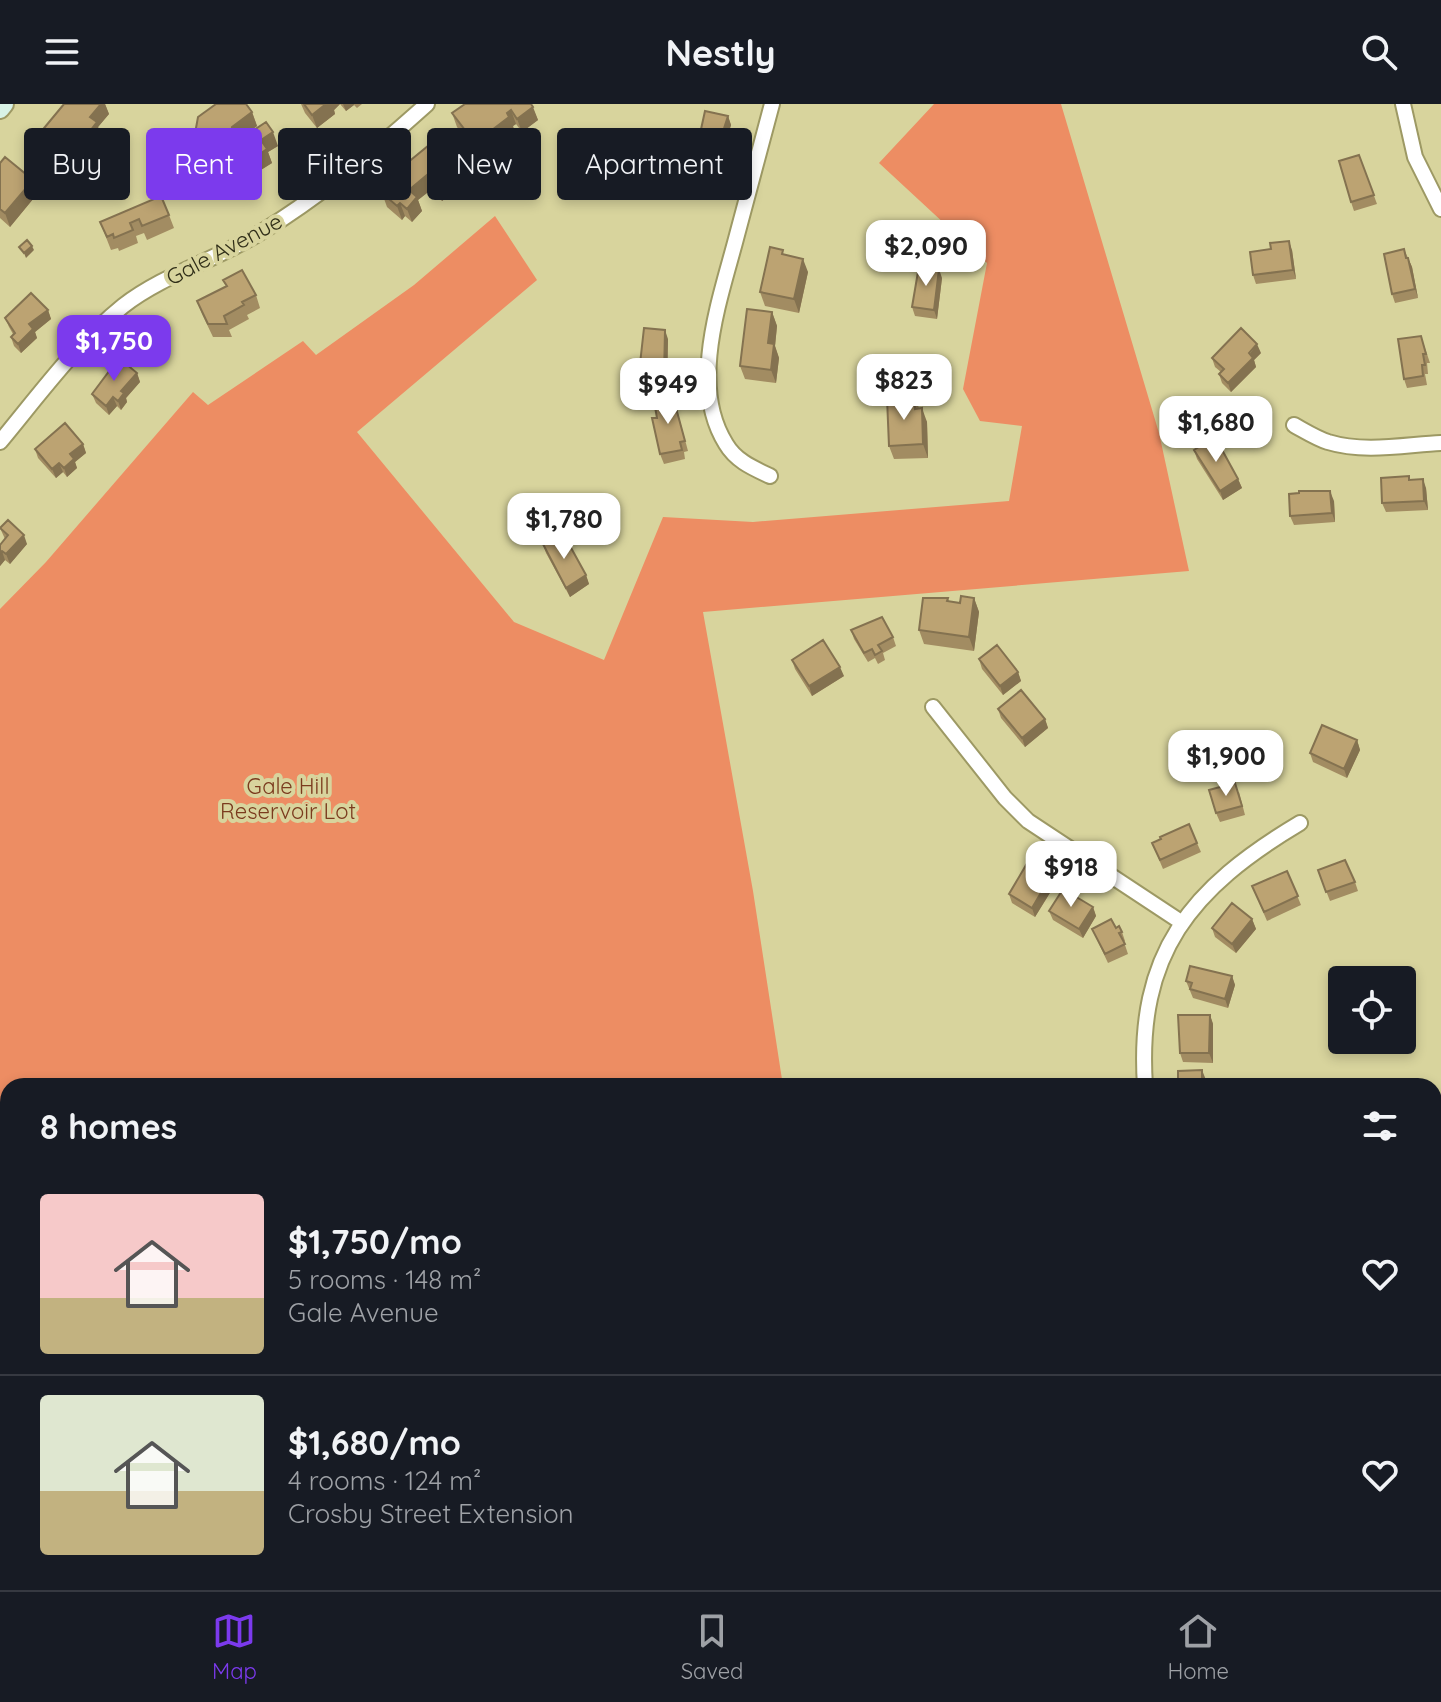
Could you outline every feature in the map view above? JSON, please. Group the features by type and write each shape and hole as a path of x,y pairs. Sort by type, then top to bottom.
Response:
{"main road":[{"path":"0,109 4,104"}],"street":[{"name":"Gale Avenue","path":"0,442 71,356 123,306 282,219 345,173 427,104"},
{"path":"770,476 741,461 724,442 712,402 708,373 716,316 772,104"},
{"path":"1403,104 1415,157 1441,209"},
{"path":"1294,425 1323,440 1352,447 1441,443"},
{"path":"933,707 1022,815 1043,833 1181,922"},
{"path":"1145,1078 1147,1026 1155,980 1166,949 1181,922 1240,861 1300,823"}],"green space":[{"name":"Gale Hill Reservoir Lot","path":"934,104 1061,104 1159,433 1189,571 703,612 753,891 782,1078 0,1078 0,609 46,562 193,392 208,405 303,341 316,355 414,285 495,216 537,280 357,432 514,622 604,660 663,517 753,522 1009,501 1022,426 980,421 963,389 987,263 879,163"}],"building":[{"path":"64,104 101,104 90,117 97,122 92,128 44,128"},
{"path":"216,104 246,104 252,112 232,128 196,128 198,117"},
{"path":"304,104 326,104 312,115"},
{"path":"465,104 531,104 533,107 517,119 511,110 507,113 509,117 495,128 464,128 452,113"},
{"path":"705,111 728,116 724,128 701,128"},
{"path":"266,122 273,132 262,139 262,128 257,128"},
{"path":"427,147 427,175 411,188 411,160"},
{"path":"1359,155 1374,195 1351,202 1339,161"},
{"path":"5,157 24,173 24,191 5,213 0,209 0,163"},
{"path":"411,192 417,197 407,209 400,203 397,206 390,200 411,200"},
{"path":"152,200 163,200 169,215 142,226 139,219 130,223 133,230 114,238 113,234 107,237 100,222"},
{"path":"27,240 32,246 24,253 19,247"},
{"path":"1289,241 1293,270 1253,275 1250,252 1271,249 1270,243"},
{"path":"770,247 783,250 782,254 803,259 794,299 760,292"},
{"path":"1404,249 1415,289 1392,294 1384,254"},
{"path":"919,266 939,269 934,310 912,307"},
{"path":"242,270 256,295 224,316 227,324 208,324 197,301 227,286 223,280"},
{"path":"31,293 48,310 29,324 33,329 18,344 11,337 15,333 5,318"},
{"path":"747,309 772,312 768,343 774,344 771,370 740,366"},
{"path":"644,328 665,330 664,376 639,373"},
{"path":"1241,328 1257,344 1249,353 1253,358 1228,383 1219,374 1224,369 1212,358"},
{"path":"1421,336 1426,354 1423,354 1423,376 1404,379 1398,339"},
{"path":"119,358 137,373 121,391 124,393 118,401 113,397 106,406 92,394"},
{"path":"914,396 915,409 922,408 923,444 889,446 887,398"},
{"path":"673,397 685,441 680,442 682,450 660,454 652,418 657,418 654,401"},
{"path":"65,423 83,444 70,454 74,459 64,468 59,463 52,469 35,449"},
{"path":"1215,437 1238,479 1220,491 1194,450"},
{"path":"1409,476 1409,480 1423,479 1424,501 1382,503 1381,478"},
{"path":"1330,491 1332,513 1290,516 1289,494"},
{"path":"8,520 24,535 6,554 0,553 0,545 8,535 0,528"},
{"path":"559,534 567,548 570,546 586,575 566,588 543,544"},
{"path":"961,596 974,598 969,637 919,630 923,598 948,598 947,601 960,603"},
{"path":"882,617 893,637 878,645 882,651 875,655 872,649 864,653 851,630"},
{"path":"823,640 840,667 809,686 792,660"},
{"path":"997,645 1018,672 1000,686 979,659"},
{"path":"1021,690 1045,719 1022,738 998,709"},
{"path":"1322,725 1357,740 1344,769 1310,753"},
{"path":"1235,783 1242,806 1216,813 1209,790"},
{"path":"1189,824 1197,843 1160,860 1152,843"},
{"path":"1029,860 1052,874 1032,908 1009,894"},
{"path":"1345,860 1355,882 1326,892 1318,870"},
{"path":"1287,871 1298,896 1264,912 1252,886"},
{"path":"1063,889 1093,907 1079,929 1049,911"},
{"path":"1232,903 1252,919 1232,944 1212,928"},
{"path":"1111,919 1116,928 1119,926 1125,944 1105,954 1092,929"},
{"path":"1190,966 1232,976 1225,999 1190,989 1192,983 1186,981"},
{"path":"1178,1015 1210,1015 1209,1053 1180,1053"},
{"path":"1202,1070 1202,1078 1178,1078 1178,1071"}]}
